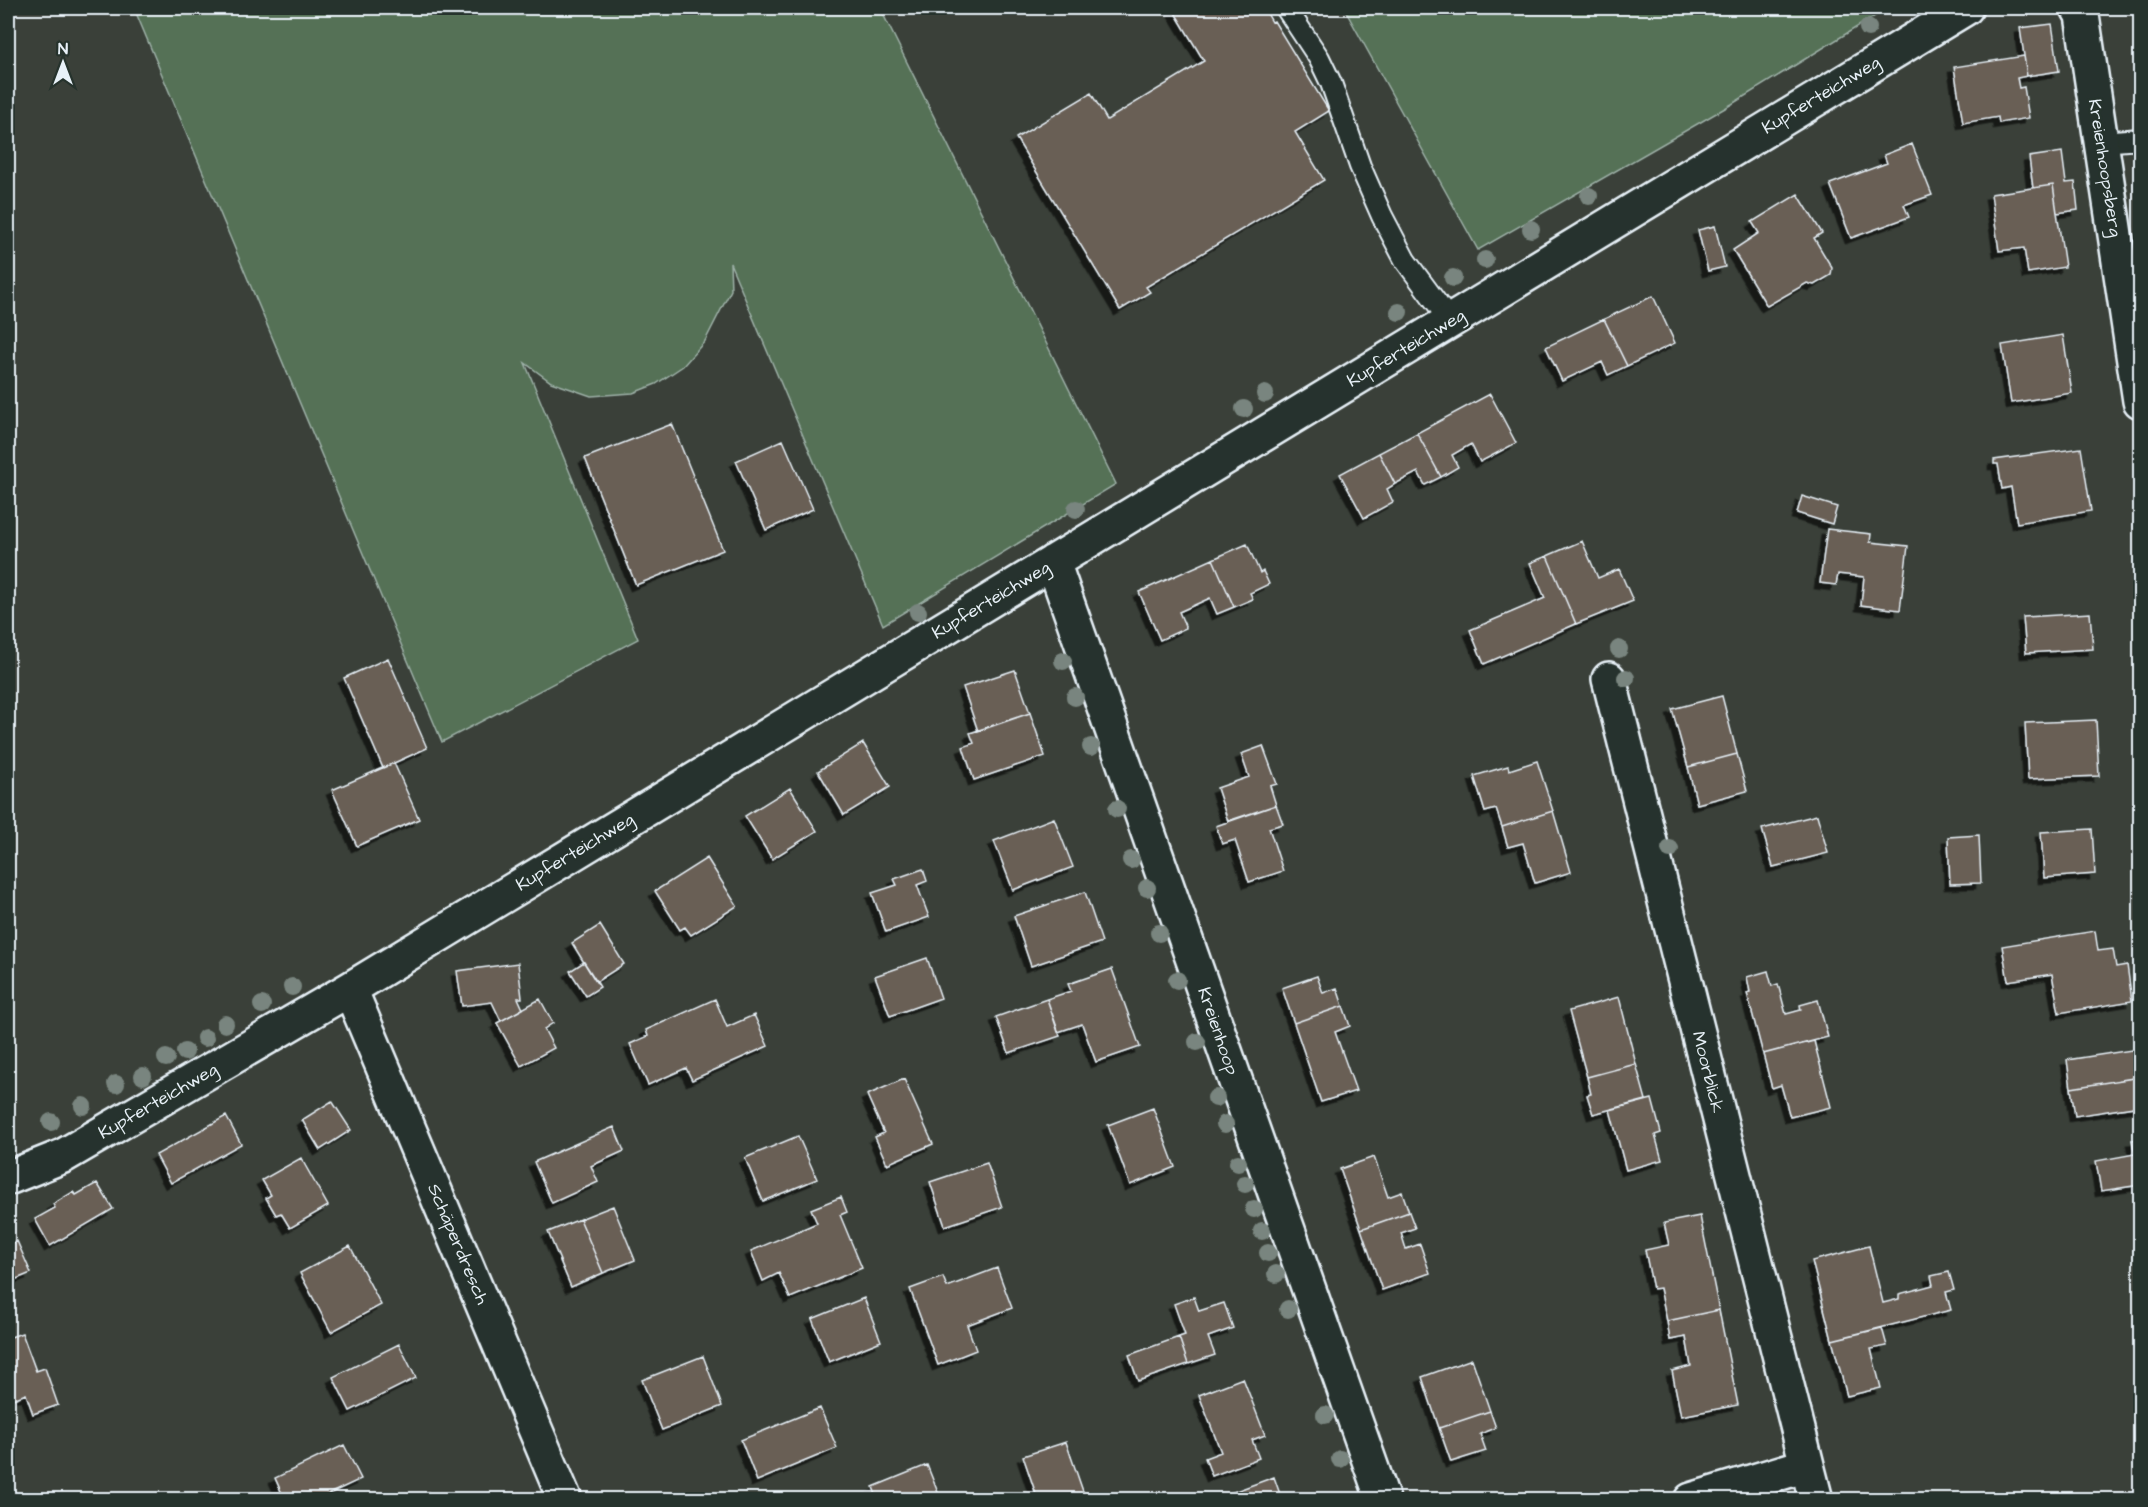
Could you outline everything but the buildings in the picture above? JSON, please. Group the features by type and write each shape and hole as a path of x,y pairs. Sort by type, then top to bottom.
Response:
{"street":[{"name":"Kupferteichweg","path":"8,1178 63,1156 350,989 1966,8"},
{"name":"Kreienhoopsberg","path":"2078,8 2082,15 2140,401"},
{"name":"Kreienhoop","path":"1053,562 1383,1500"},
{"name":"Moorblick","path":"1609,679 1816,1500"},
{"name":"Schäperdresch","path":"350,989 565,1500"},
{"path":"1691,1500 1807,1465"}],"lane":[{"path":"1286,8 1319,58 1331,83 1360,166 1405,260 1450,321"},
{"path":"2102,142 2140,139"}],"green space":[{"path":"134,8 880,8 1116,484 883,625 730,263 731,290 705,341 683,366 656,384 633,393 591,396 551,382 525,363 638,639 442,742"},
{"path":"1344,8 1888,8 1732,104 1478,250"}]}
